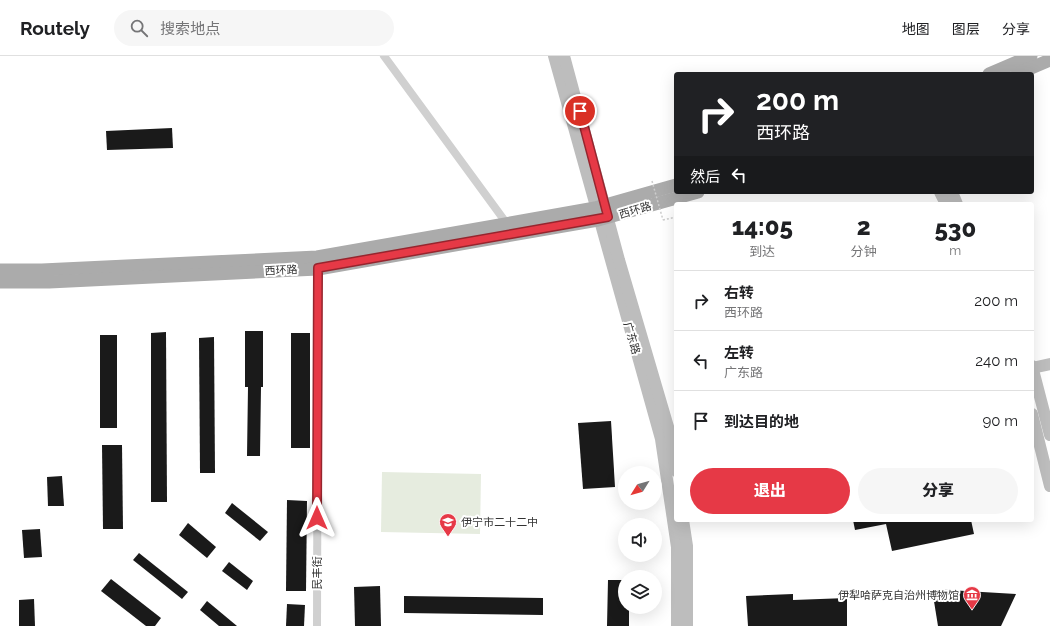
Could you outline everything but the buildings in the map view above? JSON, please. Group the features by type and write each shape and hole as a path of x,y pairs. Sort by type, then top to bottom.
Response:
{"main road":[{"path":"994,72 1031,56"},
{"path":"1022,72 1050,60"},
{"name":"西环路","path":"0,270 318,263 507,224 601,212 674,186"},
{"name":"西环路","path":"0,282 49,282 318,263 601,212 688,194"}],"street":[{"path":"384,56 507,224"},
{"name":"广东路","path":"554,56 669,437 674,461"},
{"name":"广东路","path":"564,56 601,212"},
{"name":"民丰街","path":"316,626 318,263"},
{"path":"1034,367 1050,364"},
{"path":"1034,375 1050,436"},
{"path":"1034,422 1050,486"},
{"name":"广东路","path":"669,437 674,506"},
{"name":"广东路","path":"675,522 677,547 677,626"},
{"path":"683,522 686,546 686,626"}],"path":[{"path":"652,181 663,220 674,217"}],"shaded area":[{"path":"382,472 481,474 480,534 381,532"}],"place":[{"name":"伊宁市二十二中","path":"448,537"},
{"name":"伊犁哈萨克自治州博物馆","path":"972,610"}],"route":[{"path":"317,518 318,268 598,220 608,217 580,111"}]}
